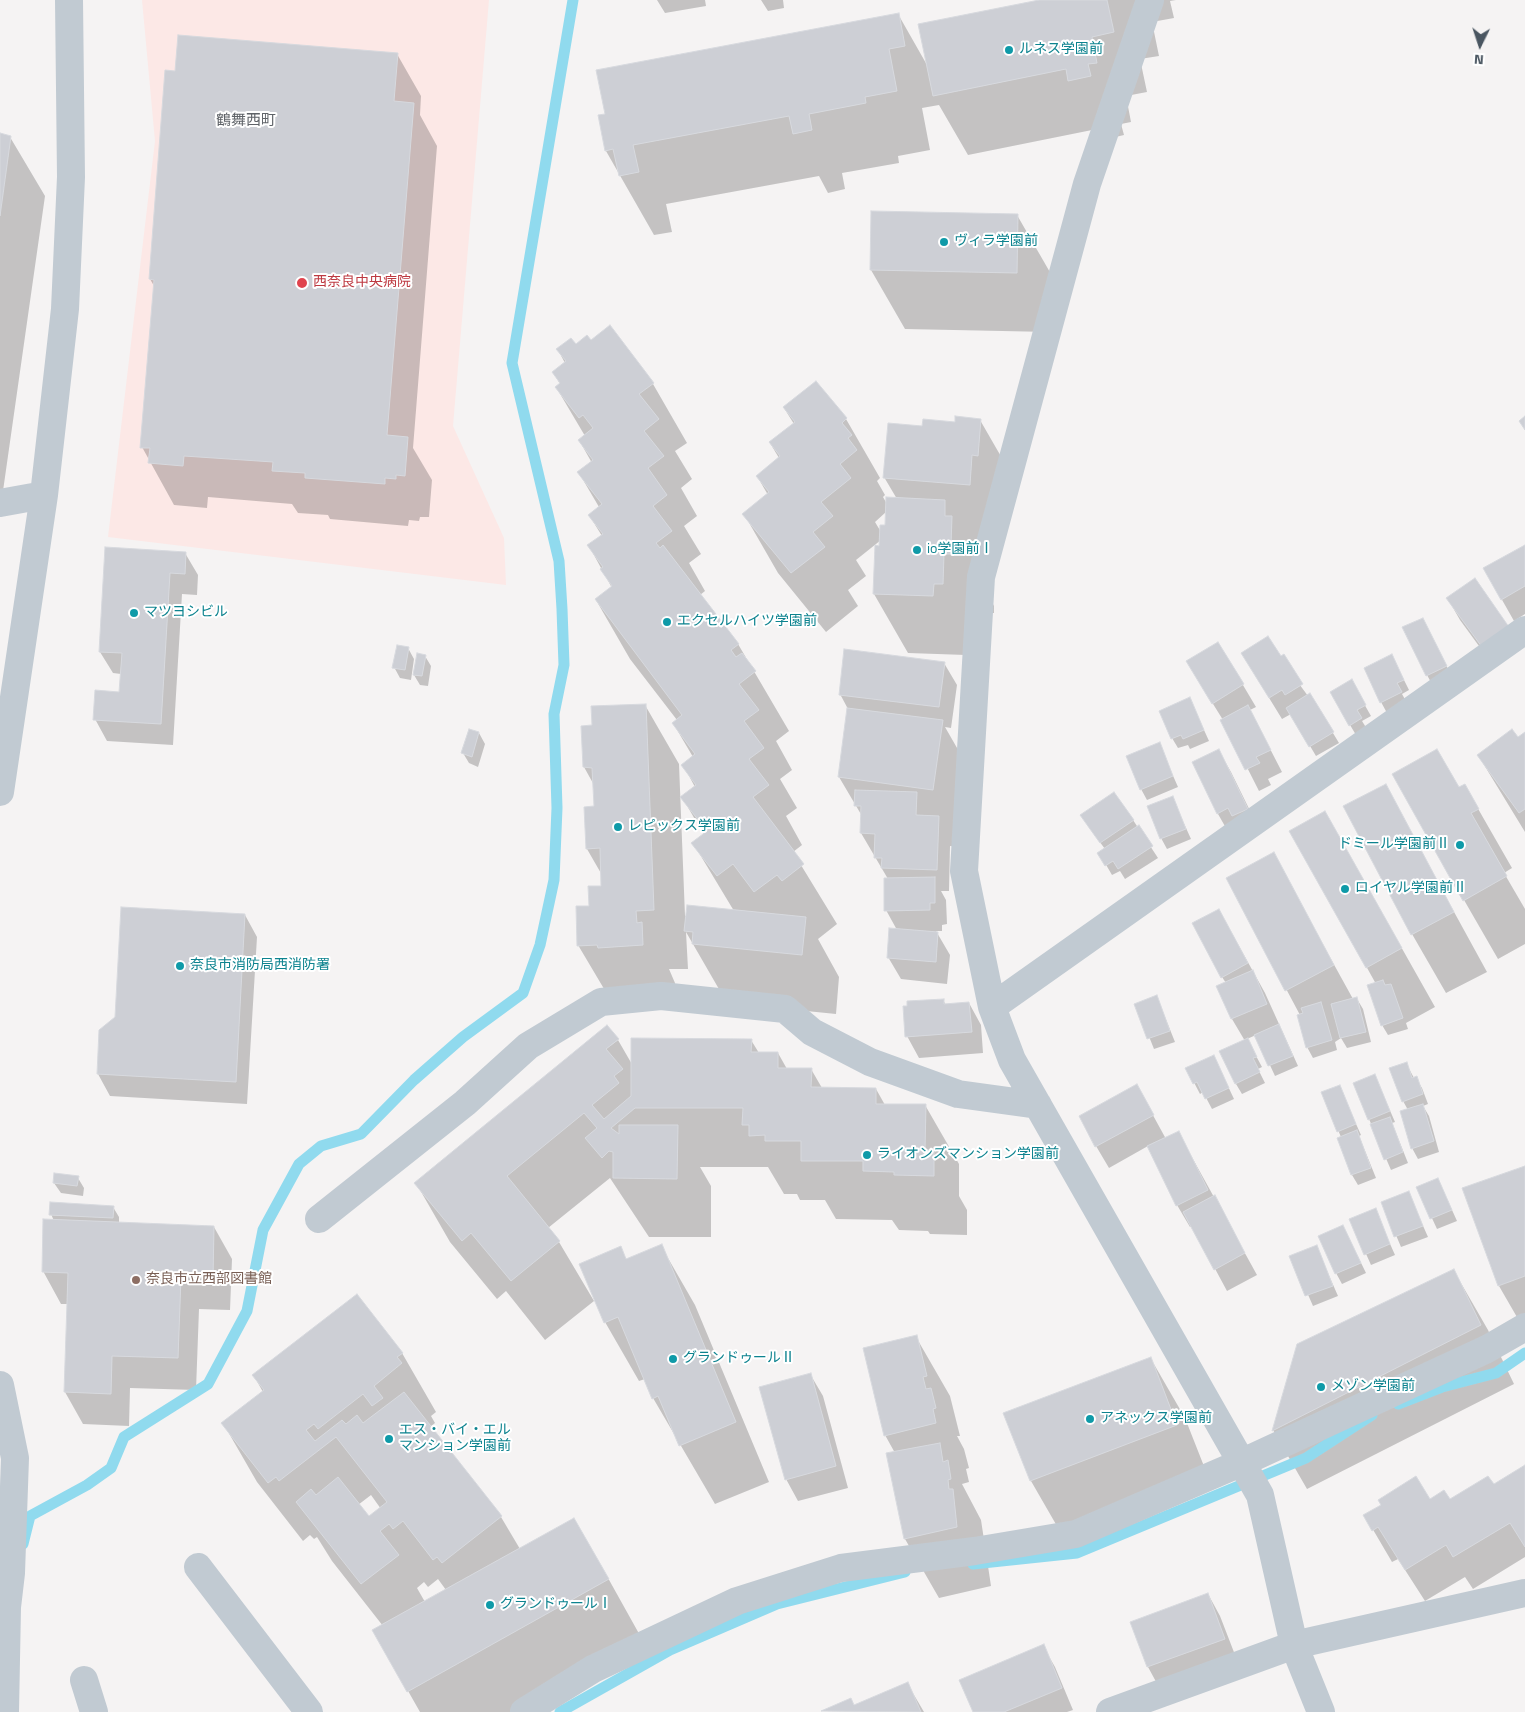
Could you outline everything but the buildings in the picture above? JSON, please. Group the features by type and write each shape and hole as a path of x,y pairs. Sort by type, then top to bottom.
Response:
{"street":[{"path":"0,792 44,495 65,309 71,177 69,0"},
{"path":"1150,0 1087,184 981,577 964,871 992,1007 1012,1060 1260,1494 1294,1645 1321,1712"},
{"path":"0,503 44,495"},
{"path":"992,1007 1525,630"},
{"path":"319,1219 465,1103 528,1046 601,1002 661,996 785,1009 812,1032 870,1062 958,1094 1038,1105"},
{"path":"524,1712 593,1669 736,1601 841,1568 975,1551 1076,1534 1245,1465 1487,1349 1525,1327"},
{"path":"0,1386 8,1461 11,1573 7,1607 5,1712"},
{"path":"198,1567 309,1712"},
{"path":"1110,1712 1294,1645 1525,1593"},
{"path":"84,1680 94,1712"}],"shaded area":[{"name":"西奈良中央病院","path":"142,0 489,0 453,426 504,538 506,585 108,537 155,141"}],"waterway":[{"path":"23,1544 30,1516 87,1485 111,1468 124,1437 208,1384 247,1311 263,1230 299,1164 321,1146 361,1134 414,1080 463,1037 523,993 540,945 554,880 557,808 554,714 564,665 559,561 512,363 573,0"},
{"path":"1398,1404 1442,1387 1496,1373 1525,1353"},
{"path":"973,1564 1077,1553 1306,1458 1372,1415"},
{"path":"560,1712 670,1650 777,1604 905,1572"}],"place":[{"name":"ルネス学園前","path":"1009,50"},
{"name":"ヴィラ学園前","path":"944,242"},
{"name":"西奈良中央病院","path":"302,283"},
{"name":"io学園前Ⅰ","path":"917,550"},
{"name":"マツヨシビル","path":"134,613"},
{"name":"エクセルハイツ学園前","path":"667,622"},
{"name":"レピックス学園前","path":"618,827"},
{"name":"ドミール学園前Ⅱ","path":"1460,845"},
{"name":"ロイヤル学園前Ⅱ","path":"1345,889"},
{"name":"奈良市消防局西消防署","path":"180,966"},
{"name":"ライオンズマンション学園前","path":"867,1155"},
{"name":"奈良市立西部図書館","path":"136,1280"},
{"name":"グランドゥールⅡ","path":"673,1359"},
{"name":"メゾン学園前","path":"1321,1387"},
{"name":"アネックス学園前","path":"1090,1419"},
{"name":"エス・バイ・エル マンション学園前","path":"389,1439"},
{"name":"グランドゥールⅠ","path":"490,1605"}],"district":[{"name":"鶴舞西町","path":"246,121"}]}
